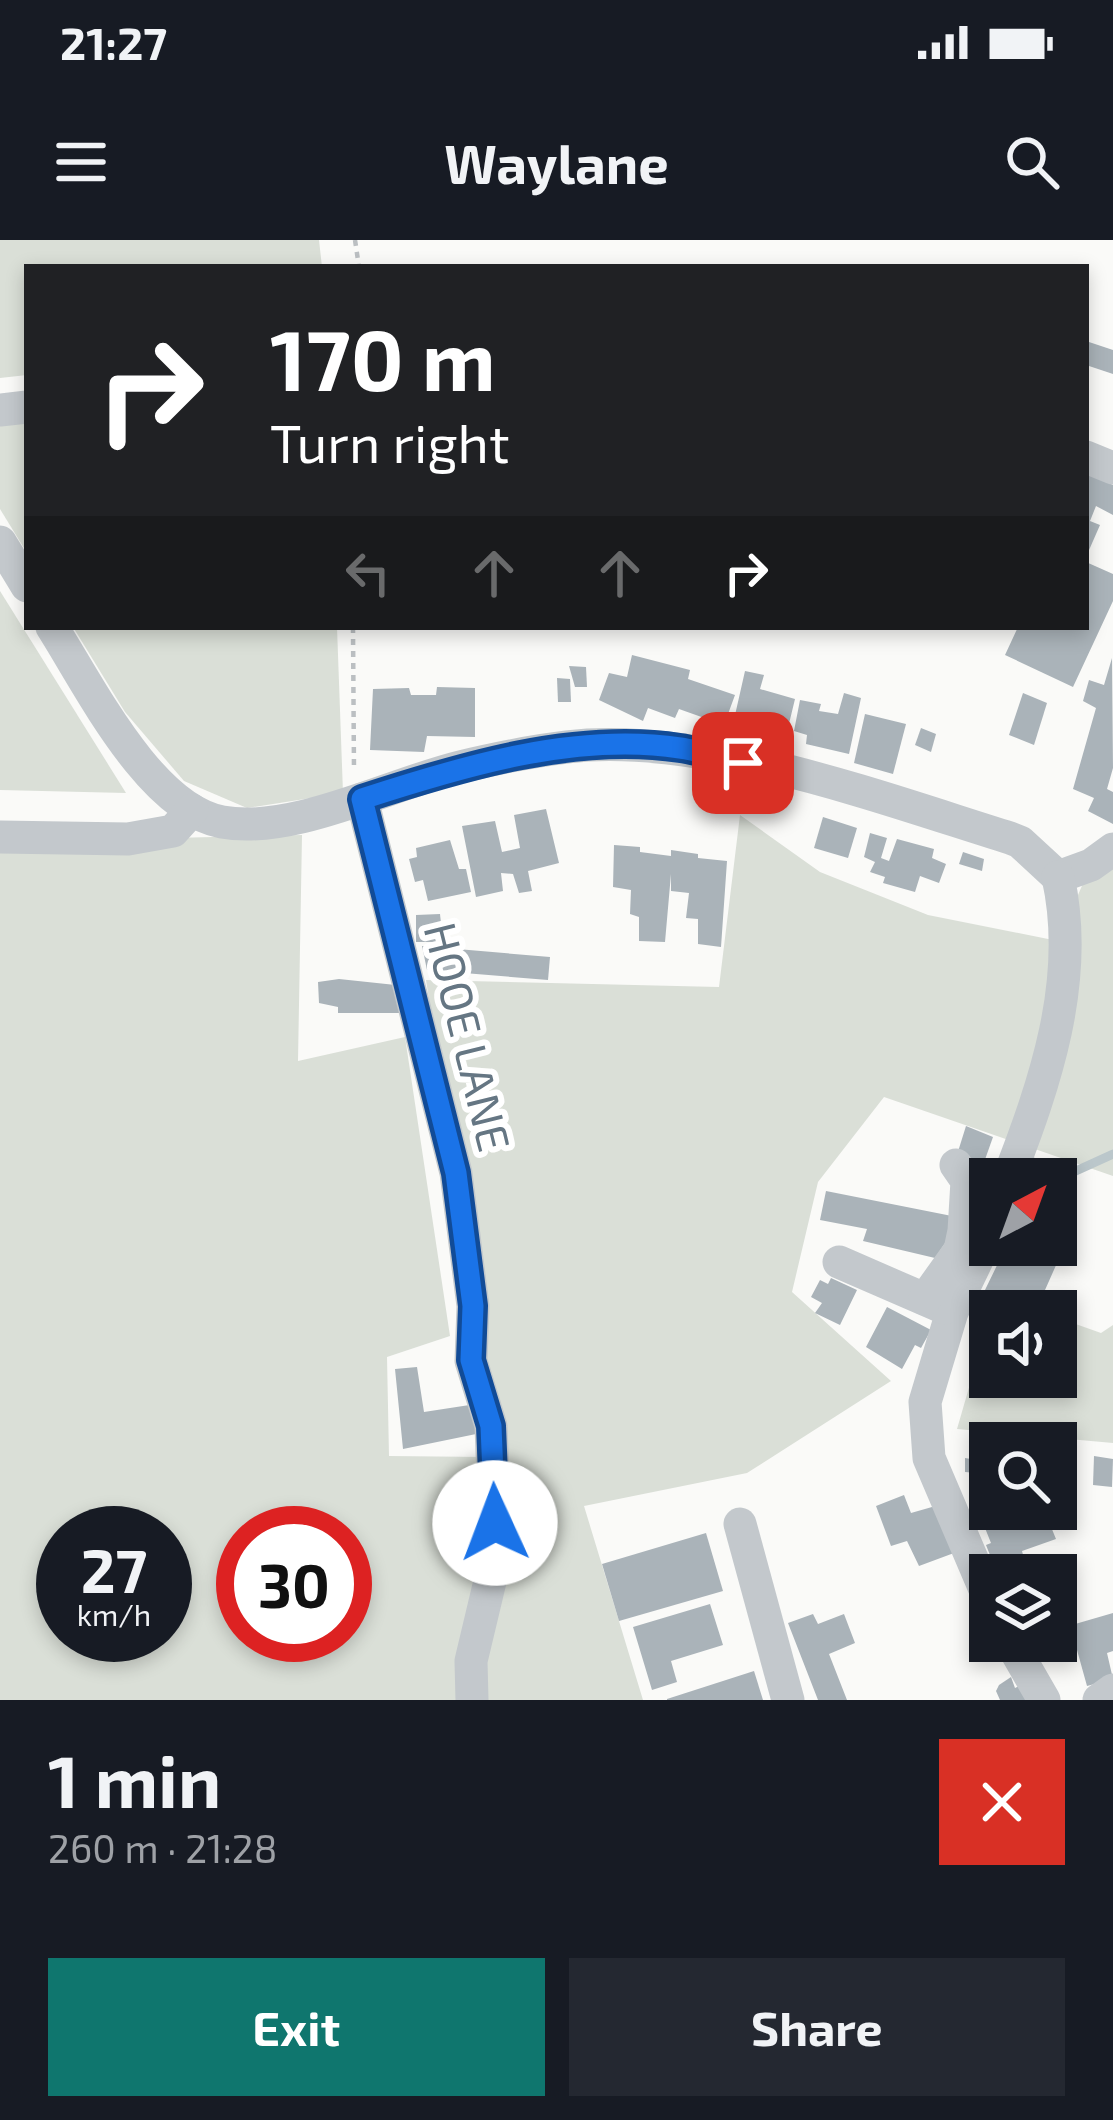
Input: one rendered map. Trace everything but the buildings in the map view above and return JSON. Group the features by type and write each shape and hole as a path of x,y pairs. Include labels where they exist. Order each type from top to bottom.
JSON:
{"street":[{"path":"0,542 24,581"},
{"path":"54,630 151,777 192,810 222,822 286,820 358,790 569,747 678,747 869,796 1020,842 1058,877 1066,915 1061,993 1042,1095 1016,1158"},
{"name":"HOOE LANE","path":"358,790 456,1173 473,1306 471,1360 491,1426 496,1556 471,1661 472,1700"},
{"path":"0,837 128,839 173,831 192,810"},
{"path":"1058,877 1091,866 1113,849"},
{"path":"956,1165 967,1181 964,1231 939,1305 926,1402 929,1458 970,1554"},
{"path":"839,1262 939,1305"},
{"path":"939,1305 969,1263"},
{"path":"740,1524 788,1700"},
{"path":"1022,1662 1044,1700"},
{"path":"1099,1700 1113,1690"}],"path":[{"path":"353,630 358,790"}],"shaded area":[{"path":"0,240 319,240 322,264 24,264 24,375 0,378"},
{"path":"24,415 24,548 0,509 0,417"},
{"path":"0,591 126,793 0,790"},
{"path":"75,630 337,630 343,793 247,808 184,781 125,712"},
{"path":"740,815 820,872 928,915 1058,941 1091,865 1113,841 1113,1176 1077,1164 1077,1158 1061,1158 884,1097 818,1182 792,1292 891,1381 747,1473 584,1506 643,1700 0,1700 0,823 128,839 302,835 298,1061 405,1037 450,1336 387,1357 389,1456 485,1457 456,1173 426,980 719,987"},
{"path":"1077,1324 1101,1333 1113,1325 1113,1443 1077,1440 1077,1422 969,1422 969,1430 957,1429 969,1388 969,1398 1077,1398"}],"waterway":[{"path":"1077,1170 1113,1154"}],"route":[{"path":"495,1523 491,1426 471,1360 473,1306 456,1173 362,799 458,767 569,747 678,747 743,763"}]}
